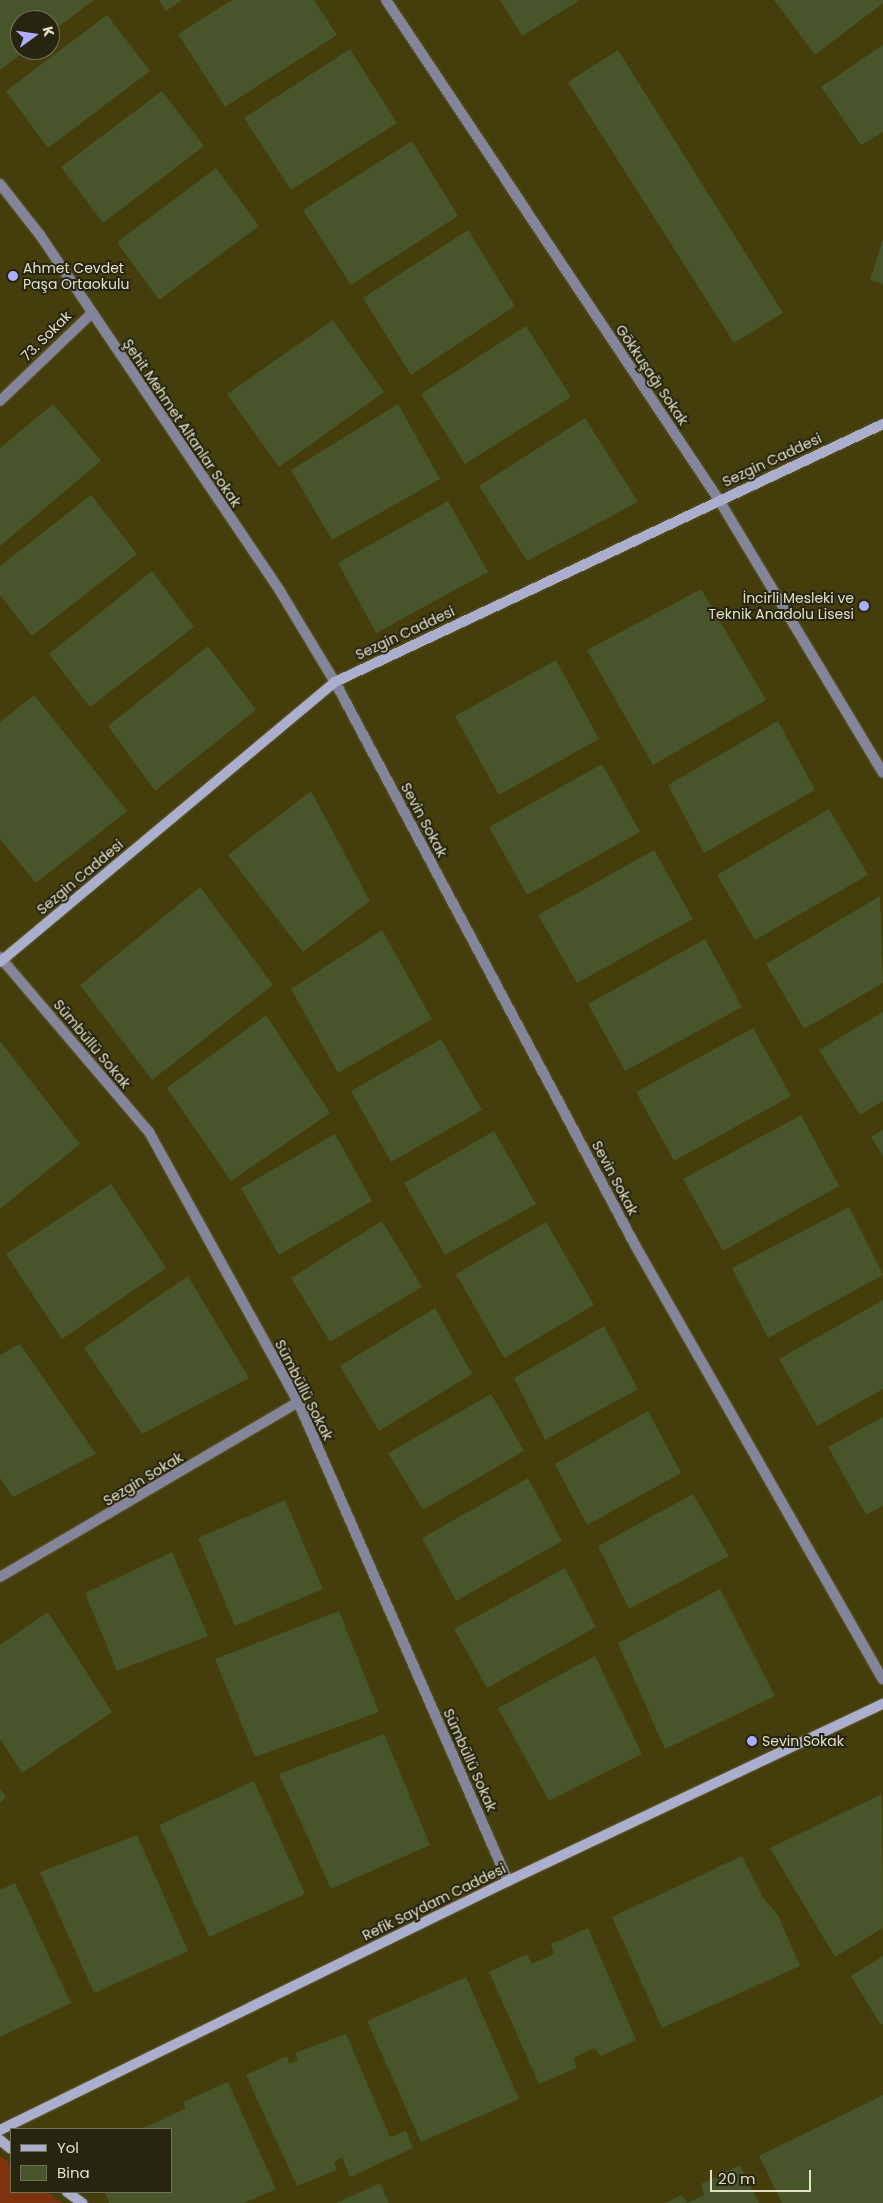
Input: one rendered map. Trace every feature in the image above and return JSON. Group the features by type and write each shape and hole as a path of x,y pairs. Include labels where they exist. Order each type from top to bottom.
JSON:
{"street":[{"name":"Gökkuşağı Sokak","path":"386,0 719,500 883,773"},
{"name":"Şehit Mehmet Altanlar Sokak","path":"0,184 40,235 91,314 280,592 335,682"},
{"name":"73. Sokak","path":"0,401 91,314"},
{"name":"Sezgin Caddesi","path":"1,960 335,682 883,424"},
{"name":"Sevin Sokak","path":"335,682 635,1245 883,1679"},
{"name":"Sümbüllü Sokak","path":"1,960 149,1132 298,1402 508,1881"},
{"name":"Sezgin Sokak","path":"0,1577 298,1402"},
{"name":"Refik Saydam Caddesi","path":"0,2130 508,1881 883,1704"},
{"path":"0,2140 10,2148"},
{"path":"68,2193 82,2203"}],"shaded area":[{"path":"0,2156 10,2163 10,2193 48,2193 62,2203 0,2203"}],"building":[{"path":"0,0 94,0 60,26 60,10 10,10 10,60 14,60 0,70"},
{"path":"159,0 182,0 166,11"},
{"path":"232,0 314,0 337,35 225,107 178,34"},
{"path":"500,0 580,0 522,36"},
{"path":"774,0 883,0 883,3 815,55"},
{"path":"107,15 150,71 48,148 6,91 47,60 60,60 60,50"},
{"path":"883,45 883,132 861,145 821,87"},
{"path":"350,49 397,123 291,190 244,118"},
{"path":"618,50 783,313 734,343 568,82"},
{"path":"162,91 204,146 103,223 61,167"},
{"path":"412,141 458,216 351,285 303,210"},
{"path":"216,168 259,226 159,300 117,242"},
{"path":"468,230 515,306 411,375 363,298"},
{"path":"883,240 883,284 870,280"},
{"path":"333,320 384,392 279,467 227,394"},
{"path":"526,326 571,397 465,464 421,394"},
{"path":"53,404 101,461 0,546 0,448"},
{"path":"398,404 440,479 332,540 291,470"},
{"path":"585,418 638,502 527,561 479,486"},
{"path":"91,495 137,554 32,636 0,595 0,566"},
{"path":"448,501 488,572 376,633 338,563"},
{"path":"152,571 194,627 90,707 49,654"},
{"path":"701,589 766,700 653,765 587,650"},
{"path":"208,646 256,710 155,791 108,726"},
{"path":"556,660 599,739 499,795 455,716"},
{"path":"34,695 127,811 36,883 0,839 0,722"},
{"path":"778,721 815,790 704,853 668,785"},
{"path":"602,764 640,832 527,895 489,827"},
{"path":"311,791 370,901 303,952 228,855"},
{"path":"829,809 868,875 755,940 717,875"},
{"path":"654,850 693,919 577,983 538,915"},
{"path":"200,887 273,985 152,1080 80,985"},
{"path":"880,896 883,983 804,1029 766,964"},
{"path":"382,930 432,1019 338,1073 291,989"},
{"path":"705,939 742,1007 625,1071 588,1004"},
{"path":"883,1012 883,1101 860,1115 819,1050"},
{"path":"266,1015 330,1113 231,1181 167,1088"},
{"path":"753,1028 791,1096 674,1161 636,1092"},
{"path":"441,1039 482,1110 391,1162 351,1091"},
{"path":"0,1041 80,1144 0,1209"},
{"path":"801,1115 839,1186 723,1251 683,1179"},
{"path":"883,1130 883,1156 871,1137"},
{"path":"494,1131 536,1204 445,1255 404,1183"},
{"path":"335,1134 372,1201 279,1255 241,1188"},
{"path":"111,1184 166,1268 62,1339 6,1254"},
{"path":"849,1207 883,1275 768,1338 732,1268"},
{"path":"382,1221 422,1287 330,1342 291,1278"},
{"path":"546,1222 594,1305 504,1358 456,1274"},
{"path":"188,1276 249,1378 142,1434 84,1348"},
{"path":"883,1300 883,1389 817,1426 779,1359"},
{"path":"435,1308 472,1374 379,1431 340,1366"},
{"path":"604,1326 638,1389 545,1440 514,1378"},
{"path":"20,1344 96,1454 13,1497 0,1478 0,1355"},
{"path":"491,1394 524,1451 423,1510 388,1453"},
{"path":"648,1411 681,1473 587,1525 555,1464"},
{"path":"883,1417 883,1506 866,1515 828,1447"},
{"path":"528,1478 562,1541 456,1601 422,1538"},
{"path":"693,1494 729,1556 629,1609 598,1546"},
{"path":"285,1500 323,1589 235,1626 198,1538"},
{"path":"172,1552 208,1636 117,1671 85,1593"},
{"path":"565,1568 596,1627 487,1688 454,1629"},
{"path":"720,1589 775,1696 665,1749 618,1643"},
{"path":"339,1611 379,1712 255,1757 215,1659"},
{"path":"48,1612 112,1712 22,1773 0,1739 0,1645"},
{"path":"595,1656 642,1754 549,1801 498,1708"},
{"path":"384,1734 430,1845 331,1889 279,1774"},
{"path":"254,1781 305,1894 209,1937 159,1825"},
{"path":"0,1788 6,1797 0,1803"},
{"path":"882,1794 883,1928 835,1957 770,1848"},
{"path":"137,1835 188,1951 94,1993 40,1872"},
{"path":"742,1856 764,1899 778,1915 800,1966 662,2028 612,1917"},
{"path":"15,1883 71,2003 0,2037 0,1890"},
{"path":"588,1928 636,2040 601,2056 594,2048 573,2058 577,2068 539,2084 489,1972 527,1954 532,1964 554,1954 551,1944"},
{"path":"883,1956 883,2024 880,2024 851,1976"},
{"path":"466,1977 519,2099 421,2142 367,2021"},
{"path":"346,2034 390,2137 406,2131 413,2148 350,2177 342,2157 334,2162 337,2170 297,2186 246,2075 287,2056 289,2064 298,2060 295,2053"},
{"path":"228,2082 276,2189 244,2203 109,2203 105,2193 172,2193 172,2128 143,2128 186,2108 183,2102"},
{"path":"883,2095 883,2203 782,2203 759,2156"},
{"path":"740,2165 759,2203 687,2203 704,2195 701,2184"},
{"path":"380,2183 389,2203 336,2203"},
{"path":"682,2195 687,2203 665,2203"}],"place":[{"name":"Ahmet Cevdet Paşa Ortaokulu","path":"13,276"},
{"name":"İncirli Mesleki ve Teknik Anadolu Lisesi","path":"864,606"},
{"name":"Sevin Sokak","path":"752,1741"}]}
